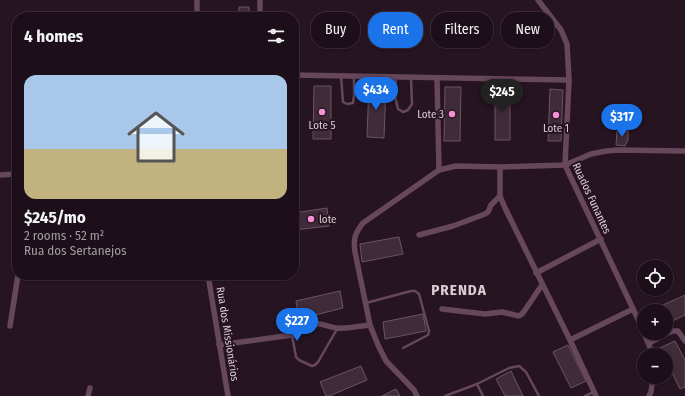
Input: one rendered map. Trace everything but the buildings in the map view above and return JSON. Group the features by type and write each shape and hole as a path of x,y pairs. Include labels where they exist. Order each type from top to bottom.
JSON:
{"street":[{"path":"197,0 197,12"},
{"path":"260,0 260,12"},
{"name":"Ruados Funantes","path":"538,0 561,30 567,44 569,80 565,165 637,317"},
{"path":"299,76 569,80"},
{"path":"437,78 439,170"},
{"path":"417,396 414,390 382,356 370,325 354,243 355,235 363,223 439,170 456,166 500,167 565,165 591,154 606,151 685,151"},
{"path":"500,167 500,196 508,216 570,340 595,394"},
{"path":"0,175 12,174"},
{"path":"419,235 453,226 485,214 500,196"},
{"path":"536,273 601,239"},
{"path":"10,326 17,280"},
{"name":"Rua dos Missionários","path":"209,280 228,396"},
{"path":"442,309 486,314 502,312 519,316 526,310 542,285"},
{"path":"570,340 633,309"},
{"path":"219,345 292,335 306,324 318,323 337,328 370,325"},
{"path":"649,343 675,330 678,331 685,341"},
{"name":"Ruados Funantes","path":"648,340 651,348"},
{"path":"651,394 652,384"},
{"path":"88,396 90,388"}],"lane":[{"path":"341,76 343,102 347,104 353,103 354,77"},
{"path":"396,77 395,96 398,109 402,112 408,110 412,104 412,78"},
{"path":"366,303 411,291 415,291 419,294 429,330 428,336 403,348"},
{"path":"292,335 296,357 312,366 318,362 337,328"},
{"path":"445,396 477,384 509,368 519,366 526,372 539,396"},
{"path":"477,384 484,396"},
{"path":"585,396 595,394"}],"place":[{"name":"Lote 5","path":"322,112"},
{"name":"Lote 3","path":"452,114"},
{"name":"Lote 1","path":"556,115"},
{"name":"lote","path":"311,219"}],"district":[{"name":"PRENDA","path":"459,290"}]}
